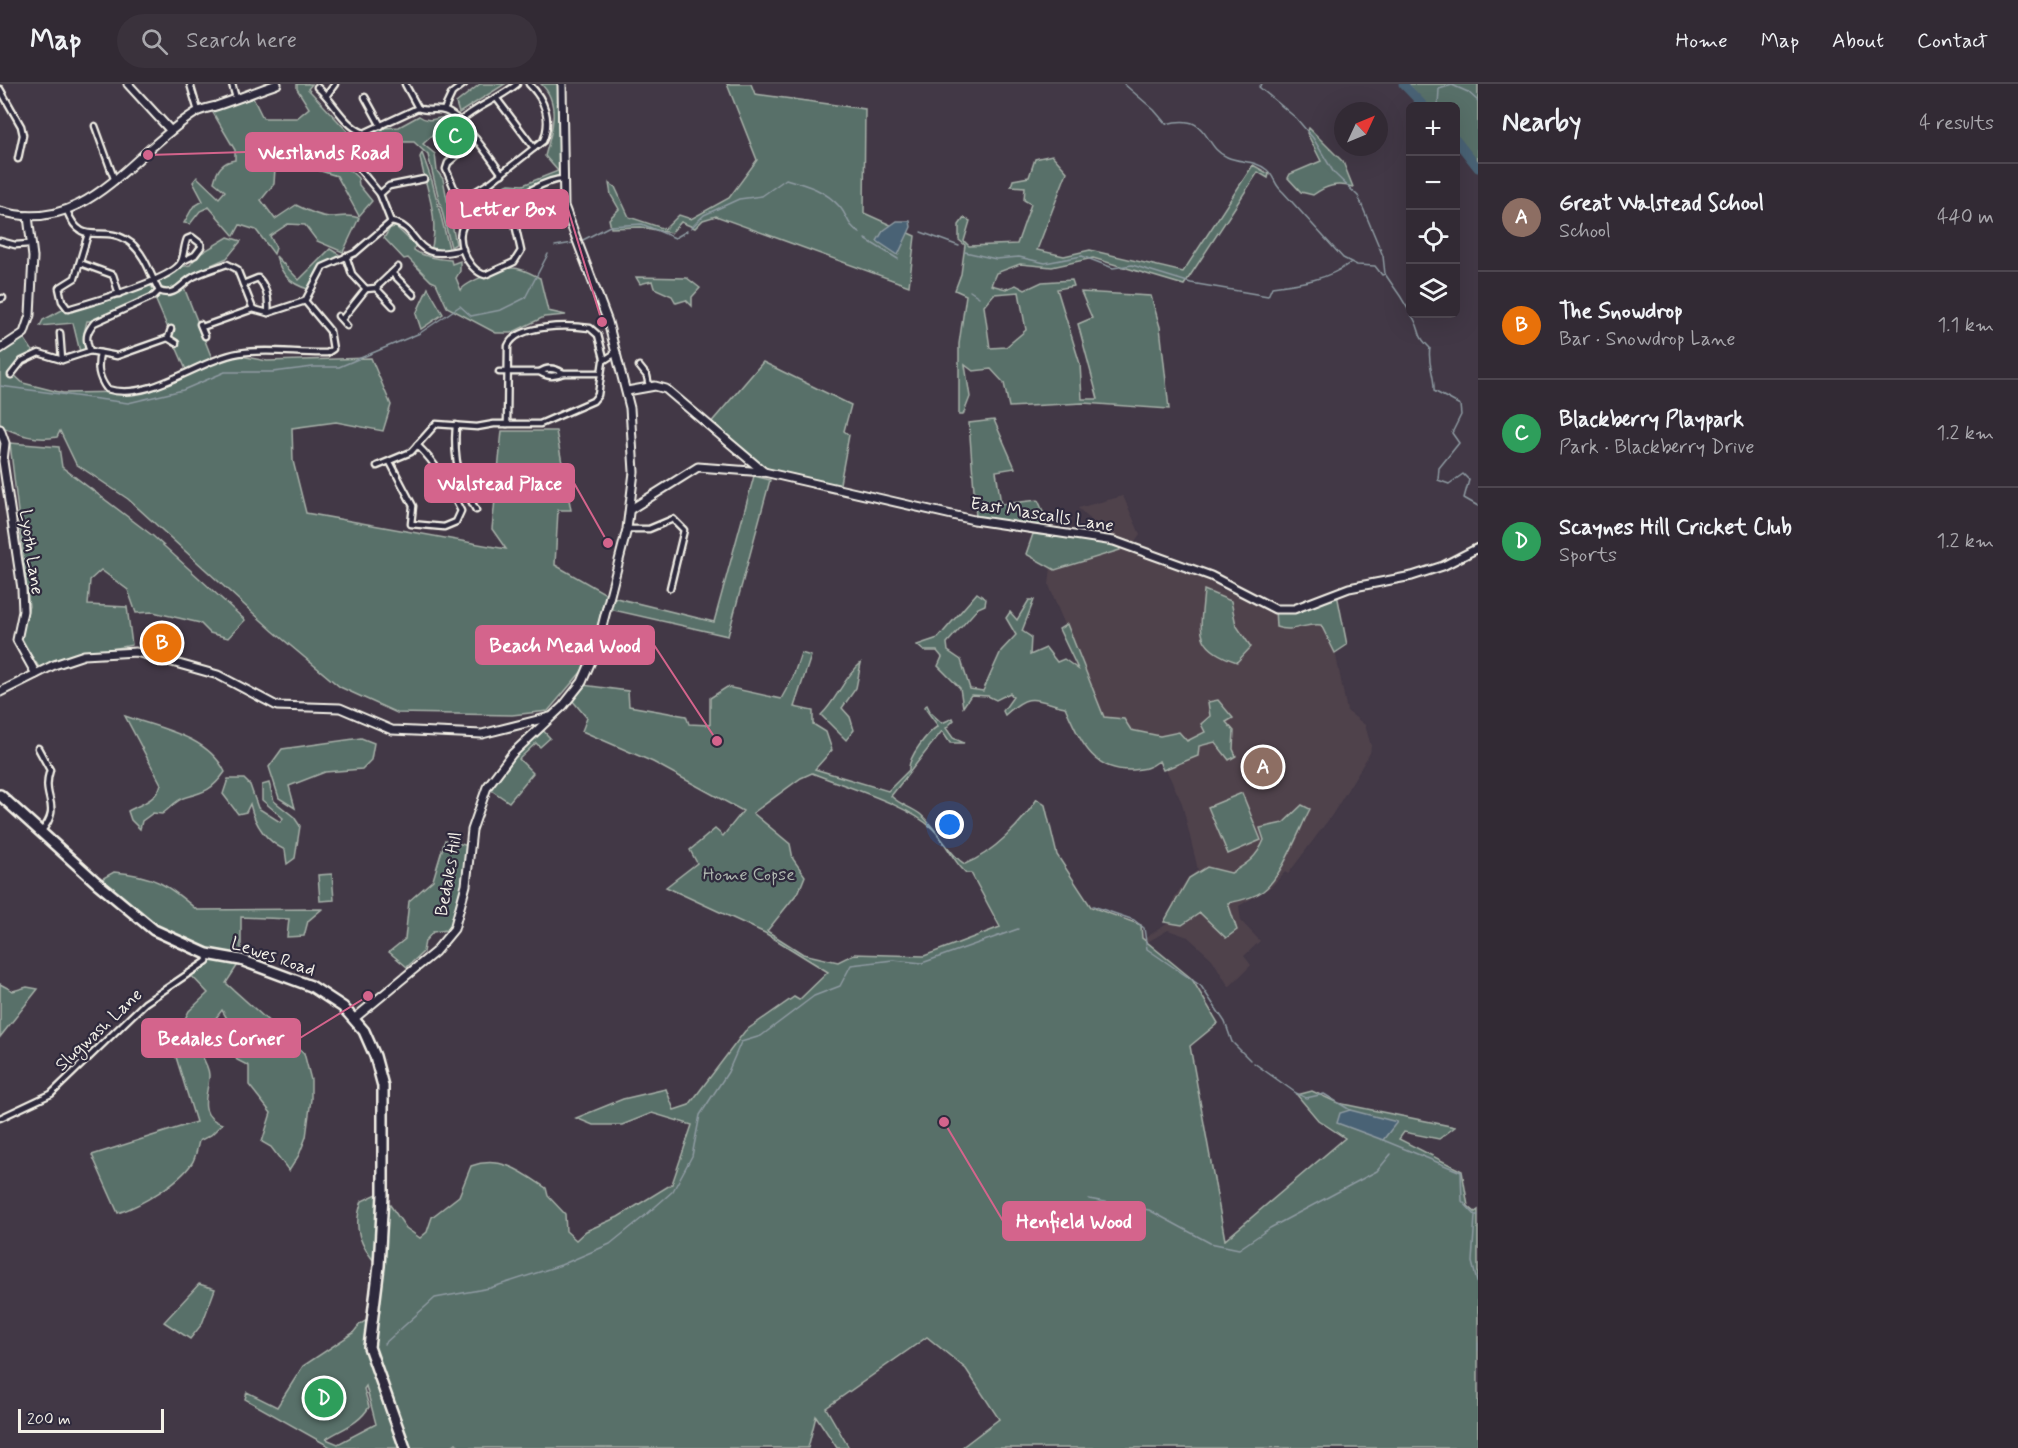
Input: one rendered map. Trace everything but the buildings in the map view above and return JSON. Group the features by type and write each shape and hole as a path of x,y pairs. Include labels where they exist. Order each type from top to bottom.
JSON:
{"highway":[{"name":"Lewes Road","path":"0,795 154,930 207,954 253,964 311,986 330,997 355,1018 369,1039 383,1086 379,1266 369,1347 405,1448"}],"street":[{"path":"128,84 170,130"},
{"path":"190,84 198,111"},
{"path":"232,84 236,98"},
{"path":"0,211 28,216 50,216 67,211 115,181 170,130 198,111 277,84"},
{"path":"327,95 335,84"},
{"path":"405,84 418,108 427,111 444,110 459,122 476,139 502,174"},
{"path":"444,110 452,93 464,84"},
{"path":"459,122 472,111 497,99 517,84"},
{"path":"476,139 448,164 446,169 459,198 466,199 543,141 547,131 547,117 543,103 529,84"},
{"name":"Bedales Hill","path":"355,1018 446,942 454,929 466,885 472,830 487,787 512,754 563,706 582,682 596,650 632,509 634,436 627,391 617,352 567,216 562,84"},
{"path":"317,87 327,95 354,129 364,132 418,108"},
{"path":"0,89 21,126 23,135 18,159"},
{"path":"365,97 381,126"},
{"path":"497,99 534,148"},
{"path":"95,126 115,181"},
{"path":"362,163 363,175 381,194 391,222 401,226 426,250 435,254 445,255 463,249"},
{"path":"381,194 389,186 424,179"},
{"path":"508,210 513,215 521,245 514,262 485,275 470,266 463,249 460,235 465,222 470,218 508,210 515,200 554,180 564,179"},
{"path":"67,211 75,228 88,234 106,233 129,242 147,263 159,291 166,294 174,292 190,278 227,264 237,269 254,309"},
{"path":"0,349 24,333 30,315 33,257 28,216"},
{"path":"205,336 201,325 254,309 268,313 305,301 323,267 356,253 391,222"},
{"path":"88,234 75,278 59,288 62,301 68,309 119,294 169,273 181,262 195,255 201,247 201,244 192,237 187,239 181,262"},
{"path":"0,241 15,245 30,244"},
{"path":"346,256 352,274 366,289"},
{"path":"80,263 113,275 119,294"},
{"path":"347,326 340,317 366,289 375,288 398,267"},
{"path":"392,273 414,295"},
{"path":"243,284 258,278 262,281 269,301 268,313"},
{"path":"375,288 393,306"},
{"path":"90,351 87,332 94,323 154,296 159,291"},
{"path":"100,353 97,367 107,389 126,392 142,389 242,352 273,350 327,353 333,349 330,331 305,301"},
{"path":"377,466 403,457 436,424 477,428 507,424 540,424 593,401 598,395 604,358 598,335 590,328 528,330 511,338 508,346 507,424"},
{"path":"168,338 171,329"},
{"path":"60,333 62,360"},
{"path":"168,338 176,343"},
{"path":"11,375 22,361 39,353 62,360 90,351 117,356 168,338"},
{"path":"604,358 617,352"},
{"path":"627,391 649,386 647,376 639,366"},
{"path":"499,372 540,372 545,376 558,376 563,373 601,373"},
{"name":"East Mascalls Lane","path":"649,386 666,389 764,472 974,520 1114,541 1211,576 1275,609 1294,609 1349,588 1422,573 1443,566 1478,548"},
{"path":"456,425 455,453 459,476 476,510"},
{"name":"Lyoth Lane","path":"0,429 5,443 3,461 22,589 23,611 17,640 36,674"},
{"path":"390,462 414,510 411,524 444,527 456,522 460,511 436,466 417,445"},
{"path":"632,509 698,467 764,472"},
{"path":"459,476 480,470"},
{"path":"627,529 649,529 673,519 684,530 670,588"},
{"path":"0,692 36,674 84,655 136,652 218,675 277,706 340,708 359,714 392,730 482,734 550,717"},
{"path":"38,748 50,770 45,786 52,807 50,818 41,833"},
{"name":"Slugwash Lane","path":"0,1118 51,1094 146,1003 207,961 207,954"}],"shaded area":[{"path":"1123,496 1140,534 1131,547 1114,541 1078,508"},
{"path":"1120,547 1206,577 1214,581 1222,591 1230,590 1267,611 1280,613 1329,600 1335,651 1347,711 1365,725 1371,746 1370,753 1332,815 1288,874 1285,872 1272,886 1239,906 1241,921 1260,941 1244,956 1251,965 1229,987 1212,959 1188,937 1168,930 1144,944 1142,940 1167,924 1174,898 1187,879 1198,870 1182,803 1161,759 1070,713 1061,705 1094,701 1049,585 1051,567"}],"green space":[{"path":"297,84 312,84 308,89 351,135 361,141 335,146 333,154 358,178 359,185 372,201 359,216 337,176 308,167 276,152 274,184 261,200 275,219 296,205 329,217 359,218 343,252 317,241 305,225 288,224 270,236 276,248 274,254 256,230 240,225 234,236 209,207 200,211 190,224 184,223 193,207 203,201 193,182 197,177 219,198 225,191 214,182 217,174 223,165 235,160 235,150 212,111 253,98 263,118 297,118 309,108 297,89"},
{"path":"480,84 505,84 459,113 456,103"},
{"path":"541,84 558,84 560,175 501,199 468,209 465,203 509,184 523,185 558,171 545,156 552,128 553,109 547,91"},
{"path":"727,84 751,84 755,94 865,109 864,213 915,236 909,286 716,216 703,220 695,228 681,222 671,233 641,227 611,228 609,219 619,209 611,195 609,183 615,187 629,217 665,229 679,215 691,219 729,198 757,160"},
{"path":"1408,84 1478,84 1478,163 1460,142 1460,102 1424,102"},
{"path":"419,116 426,120 447,117 450,119 423,144 435,154 437,171 443,179 456,244 451,247 428,155 414,142 363,141 382,128 399,127"},
{"path":"453,121 470,138 453,153 441,134"},
{"path":"1309,128 1334,153 1334,156 1343,162 1353,187 1332,186 1313,195 1301,192 1288,178 1290,174 1321,161 1307,133"},
{"path":"422,153 432,181 450,252 431,251 433,215 420,157"},
{"path":"1052,155 1067,172 1037,250 1064,256 1090,250 1183,272 1253,165 1269,174 1268,178 1258,172 1184,285 1093,258 1052,267 1020,264 996,273 991,285 1006,289 1016,285 1025,290 1042,282 1072,280 1074,286 1057,289 1080,364 1082,399 1098,399 1078,324 1092,318 1081,292 1151,296 1160,327 1169,409 1083,403 1009,407 1004,383 991,369 973,371 965,365 970,397 963,415 959,415 959,344 966,295 955,290 961,274 965,245 959,240 959,225 964,218 970,221 964,241 969,246 1017,244 1031,204 1024,200 1025,187 1011,186 1013,180 1029,177 1035,159","holes":["1019,292 1026,330 1006,347 990,348 984,306 994,294"]},
{"path":"396,227 415,245 414,250 431,257 451,260 452,264 460,261 460,271 456,278 461,290 493,272 508,268 520,269 540,278 548,311 566,315 544,317 511,333 496,333 447,307 436,283 431,281 408,258 404,259 384,238 390,228"},
{"path":"228,237 241,241 227,258 189,275 172,289 183,285 213,361 230,354 267,361 371,358 391,405 383,431 336,422 292,428 293,461 306,513 506,549 492,529 502,431 556,431 571,510 558,510 555,565 608,595 582,671 548,711 512,715 397,713 340,687 273,631 128,499 76,464 60,431 57,437 35,438 0,426 0,342 24,338 34,353 19,360 12,373 23,383 63,393 126,392 142,389 187,372 154,296 165,293 160,290 157,282 180,267 190,265 198,255"},
{"path":"330,249 340,255 318,270 308,289 287,277 276,256 299,280"},
{"path":"636,277 687,278 700,288 692,297 692,306 686,300 676,303 672,296 654,288 652,281 640,284"},
{"path":"148,283 155,291 153,296 95,321 87,321 84,333 86,350 80,352 73,323 40,326 43,320 64,309 84,307"},
{"path":"428,288 443,314 421,329 416,314"},
{"path":"763,362 851,405 844,431 849,435 839,489 764,472 709,425"},
{"path":"994,420 1015,468 996,471 1001,504 1038,500 1046,518 1041,529 976,517 969,423"},
{"path":"10,443 59,447 62,467 153,536 245,620 228,638 210,633 200,623 153,612 136,613 128,590 101,570 90,580 88,605 127,607 132,645 73,657 39,667 20,639 29,606"},
{"path":"754,476 770,480 728,636 609,609 612,597 714,622"},
{"path":"1033,534 1113,543 1119,546 1120,550 1055,570 1026,554"},
{"path":"1204,590 1231,601 1236,625 1251,647 1237,662 1212,650 1202,635"},
{"path":"977,593 986,599 985,605 978,608 947,643 948,651 961,660 970,689 983,691 1001,651 1016,635 1006,618 1010,612 1017,620 1029,600 1034,600 1022,631 1031,637 1030,655 1046,648 1057,662 1064,659 1078,669 1059,629 1067,624 1104,717 1124,719 1131,730 1160,736 1179,732 1187,741 1205,732 1201,724 1210,716 1208,702 1218,700 1233,718 1226,722 1234,731 1233,749 1236,756 1229,760 1215,742 1199,746 1198,756 1163,770 1159,761 1144,769 1119,769 1107,766 1089,751 1076,731 1065,707 1034,699 1022,702 1005,715 1003,711 1013,697 1010,693 996,700 988,696 971,695 963,707 960,688 938,666 942,657 937,651 924,651 917,645 938,638"},
{"path":"1337,594 1347,645 1335,653 1321,625 1288,629 1276,627 1275,609 1310,605"},
{"name":"Home Copse","path":"801,653 811,656 794,707 813,711 813,724 826,732 832,750 815,769 888,791 909,770 919,746 938,726 924,707 927,705 931,713 942,723 953,718 954,720 946,728 953,738 964,743 950,743 942,731 891,796 920,814 932,826 954,855 965,864 986,853 1006,837 1037,799 1045,805 1057,855 1091,907 1141,925 1142,938 1192,979 1218,1023 1190,1046 1225,1240 1345,1138 1318,1120 1297,1095 1312,1091 1338,1103 1455,1127 1439,1139 1404,1132 1399,1139 1462,1171 1468,1206 1475,1212 1478,1210 1478,1448 961,1448 999,1419 966,1369 927,1337 826,1408 849,1448 837,1448 816,1416 808,1448 460,1448 456,1443 449,1448 332,1448 245,1399 247,1392 277,1407 303,1366 353,1333 360,1324 371,1318 379,1267 367,1252 360,1236 358,1220 362,1201 377,1194 383,1195 406,1228 420,1238 427,1232 432,1217 459,1196 471,1166 482,1163 502,1164 520,1171 546,1188 548,1196 565,1214 566,1231 576,1240 586,1231 618,1217 672,1184 692,1125 652,1113 622,1125 593,1125 576,1118 623,1099 666,1089 674,1110 689,1105 745,1031 794,997 799,1000 828,972 765,933 666,887 697,863 690,850 715,829 723,836 743,811 653,762 582,731 587,718 572,700 583,685 628,691 629,706 686,716 689,724 710,725 710,698 727,687 781,699 793,677","holes":["812,773 892,804 922,820 933,829 961,868 966,873 971,873 1000,927 924,956 854,954 838,962 803,954 767,931 799,891 805,876 793,859 790,844 753,813 801,778","366,1386 376,1424 338,1444 326,1439 355,1422 365,1413 369,1407 364,1389"]},
{"path":"861,663 856,688 842,708 850,717 854,730 846,740 821,715 849,675"},
{"path":"125,716 195,742 217,760 225,772 208,789 179,800 162,814 153,813 142,821 140,829 131,820 128,811 152,798 161,784"},
{"path":"540,727 550,738 540,747 536,743 519,759 533,773 509,802 487,787"},
{"path":"361,738 374,743 371,760 362,769 325,772 289,786 295,808 279,798 269,767 282,749"},
{"path":"228,779 244,779 250,785 258,808 280,822 283,818 262,800 262,785 269,783 274,801 294,817 300,826 295,858 287,864 285,850 262,832 250,804 246,812 238,814 223,794"},
{"path":"1242,793 1261,840 1228,854 1208,807"},
{"path":"1302,805 1310,809 1277,875 1263,891 1255,896 1228,903 1237,930 1226,938 1200,913 1182,925 1164,922 1189,878 1207,867 1231,873 1242,866 1255,856 1264,840 1260,828 1283,823"},
{"path":"445,840 469,846 466,885 454,929 433,932 425,941 423,952 407,967 389,952 405,939 409,901 433,880"},
{"path":"114,872 128,873 160,883 197,910 322,909 308,921 304,936 287,937 289,919 241,917 241,960 226,983 304,1053 311,1080 311,1099 306,1137 289,1171 271,1147 262,1142 271,1113 249,1085 249,1066 237,1060 233,1054 242,1044 222,1010 212,1023 220,1033 220,1041 196,1045 209,1071 206,1109 214,1120 222,1124 211,1135 199,1141 193,1161 186,1171 169,1186 137,1205 118,1213 92,1155 196,1122 172,1044 189,1011 208,993 189,973 206,961 207,954 154,930 96,882"},
{"path":"332,874 334,900 320,901 318,875"},
{"path":"0,984 13,991 27,987 38,989 0,1037"},
{"path":"199,1284 215,1289 202,1324 190,1339 164,1322"}],"water":[{"path":"897,221 910,221 911,227 898,255 877,241 883,231"},
{"path":"1350,1110 1397,1122 1383,1140 1337,1123 1340,1113"}],"waterway":[{"path":"1124,84 1154,110 1166,124 1191,123 1204,132 1213,146 1227,157 1263,167 1343,258 1357,265 1375,266 1382,275 1385,274 1411,313 1423,340 1430,348 1434,391 1460,405 1461,415 1452,433 1459,443 1439,468 1438,480 1449,484 1463,474 1469,480 1464,498 1478,506"},
{"path":"1262,84 1259,87 1296,118 1313,138 1334,173 1358,196 1383,256 1385,274"},
{"path":"1403,84 1420,102"},
{"path":"1438,102 1439,89 1452,85 1468,92 1478,101"},
{"path":"1460,145 1478,168"},
{"path":"691,228 704,215 739,199 762,196 786,179 828,196 840,207 850,224 860,233"},
{"path":"581,241 610,226 642,224 675,238 687,231"},
{"path":"921,232 959,246"},
{"path":"865,239 898,259"},
{"path":"555,246 573,243"},
{"path":"965,252 996,259 1019,257 1045,263 1082,256 1113,268 1132,265 1191,283 1268,296 1272,287 1323,277 1350,263"},
{"path":"0,386 128,403 183,390 225,372 273,372 313,367 339,367 420,333 460,306 471,316 501,310 525,298 548,254"},
{"path":"970,291 979,297"},
{"path":"1093,906 1134,920 1144,928 1147,949 1201,986 1225,1022 1232,1042 1250,1060"},
{"path":"384,1344 435,1298 490,1288 561,1265 610,1244 647,1214 673,1191 692,1156 700,1115 728,1072 741,1042 761,1036 814,996 840,986 851,965 893,960 922,963 1018,929"},
{"path":"1254,1063 1306,1098 1324,1094 1350,1110"},
{"path":"1383,1140 1461,1172 1462,1201 1475,1215 1478,1215"},
{"path":"1089,1199 1149,1210 1210,1243 1239,1249 1270,1228 1377,1171 1391,1154"},
{"path":"1475,1216 1472,1262 1478,1286"},
{"path":"1478,1343 1478,1350"}],"place":[{"name":"Blackberry Playpark","path":"455,136"},
{"name":"Westlands Road","path":"148,155"},
{"name":"Letter Box","path":"602,322"},
{"name":"Walstead Place","path":"608,543"},
{"name":"The Snowdrop","path":"162,643"},
{"name":"Beach Mead Wood","path":"717,741"},
{"name":"Great Walstead School","path":"1263,767"},
{"name":"Bedales Corner","path":"368,996"},
{"name":"Henfield Wood","path":"944,1122"},
{"name":"Scaynes Hill Cricket Club","path":"324,1398"}]}
